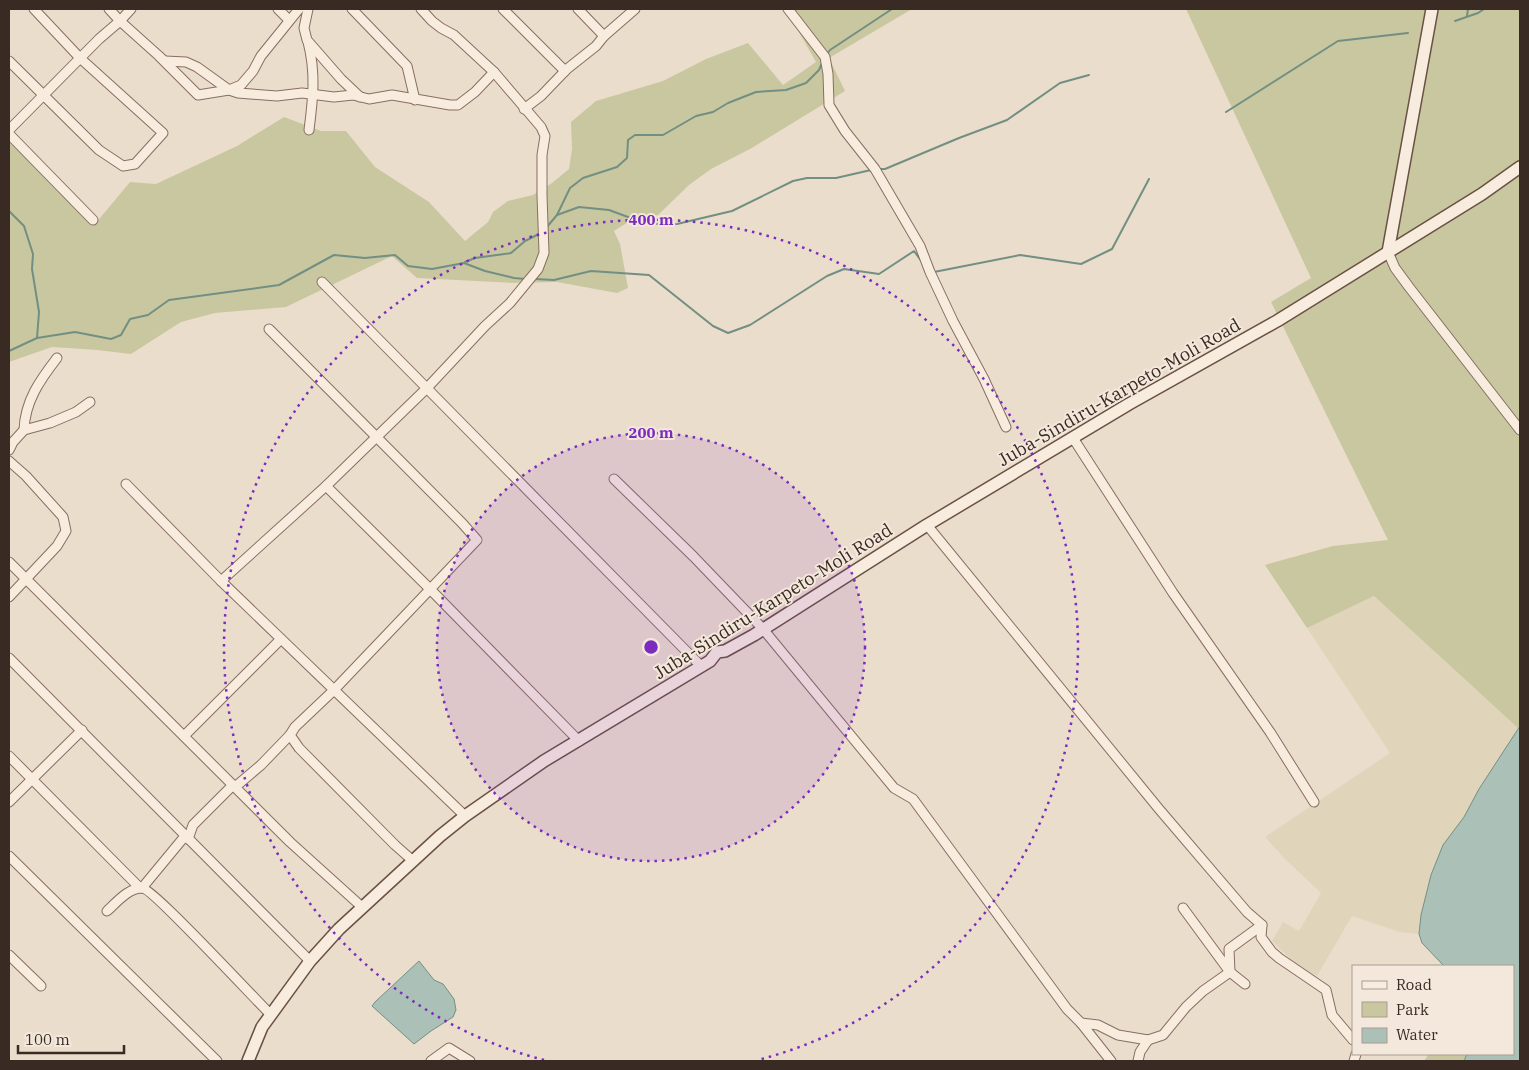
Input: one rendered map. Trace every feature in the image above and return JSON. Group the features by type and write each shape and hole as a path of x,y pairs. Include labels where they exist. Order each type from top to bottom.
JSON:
{"main road":[{"path":"1388,252 1432,9"},
{"name":"Juba-Sindiru-Karpeto-Moli Road","path":"248,1061 262,1027 270,1014 310,961 339,929 412,860 465,816 544,761 710,661 717,652 725,651 763,629 928,525 1129,404 1277,321 1482,194 1520,167"}],"street":[{"path":"9,61 99,150 123,166 135,164 163,133 80,58 34,9"},
{"path":"109,9 165,61 198,95 228,90 241,85 253,71 261,56 299,9"},
{"path":"93,220 9,132 80,58 131,9"},
{"path":"278,9 289,20"},
{"path":"308,9 304,28 313,61 314,94 309,130"},
{"path":"352,9 407,66 416,100"},
{"path":"221,581 326,486 427,388 510,303 538,269 544,253 542,155 546,136 540,126 494,72 454,35 432,21 421,9"},
{"path":"503,9 565,71"},
{"path":"578,9 604,36"},
{"path":"524,109 541,96 565,71 596,46 604,36 635,9"},
{"path":"788,9 825,57 828,74 829,105 845,131 875,169 920,246 953,321 984,378 1006,427"},
{"path":"307,40 341,80 360,98"},
{"path":"165,61 186,62 197,67 228,90 238,93 277,96 302,93 334,96 353,95 369,99 392,96 458,106 494,72"},
{"path":"1388,252 1395,268 1409,287 1520,430"},
{"path":"322,282 702,666"},
{"path":"107,911 120,898 141,888 187,838 196,821 234,786 261,765 290,735 294,727 334,690 429,588 477,540 269,329"},
{"path":"24,430 28,404 43,376 57,358"},
{"path":"9,450 13,442 24,430 50,423 76,412 90,402"},
{"path":"1073,438 1173,593 1264,724 1314,802"},
{"path":"9,461 26,476 63,517 66,531 57,546 9,596"},
{"path":"614,479 693,556 763,629 894,788 913,799 1067,1010 1081,1023 1111,1061"},
{"path":"126,484 221,581 465,816"},
{"path":"326,486 579,741"},
{"path":"928,525 1159,809 1247,912 1262,925"},
{"path":"9,562 290,842 362,907"},
{"path":"184,736 281,639"},
{"path":"9,658 310,961"},
{"path":"9,802 82,730"},
{"path":"290,735 299,748 412,860"},
{"path":"9,756 141,888 154,895 270,1014"},
{"path":"9,856 217,1061"},
{"path":"1183,908 1230,972 1245,984"},
{"path":"1230,972 1229,949 1262,925"},
{"path":"1262,925 1261,937 1272,952 1326,990 1332,1016 1352,1039"},
{"path":"9,954 41,986"},
{"path":"1081,1023 1098,1025 1118,1035 1148,1040 1163,1035 1186,1007 1203,991 1230,972"},
{"path":"1138,1061 1140,1052 1148,1040"},
{"path":"430,1061 449,1048 470,1061"}],"shaded area":[{"path":"1374,596 1519,729 1479,789 1464,817 1443,845 1431,875 1421,915 1419,934 1400,932 1352,916 1317,976 1297,965 1272,941 1283,922 1299,931 1321,893 1265,837 1390,753 1307,628"}],"green space":[{"path":"786,9 912,9 829,58 845,91 750,149 711,169 689,185 658,215 630,221 614,231 620,244 628,288 617,293 557,282 513,283 417,278 392,256 286,307 215,313 181,322 131,354 52,347 9,362 9,135 95,224 130,182 156,184 237,146 284,117 321,131 346,131 375,167 429,202 465,241 488,222 493,212 508,201 533,195 569,169 572,149 571,122 596,101 663,81 706,59 748,43 783,85 816,62"},
{"path":"1186,9 1520,9 1519,729 1374,596 1307,628 1265,565 1333,546 1388,540 1271,302 1311,278"},
{"path":"1428,1055 1467,1055 1464,1061 1424,1061"}],"water":[{"path":"1520,726 1520,1061 1464,1061 1467,1055 1514,1055 1514,965 1443,965 1422,943 1419,934 1421,915 1431,875 1443,845 1464,817 1479,789"},
{"path":"419,961 434,980 443,984 454,999 456,1010 453,1017 414,1044 372,1006"}],"waterway":[{"path":"827,54 830,50 892,9"},
{"path":"1467,16 1468,9"},
{"path":"1455,21 1484,9"},
{"path":"1226,112 1338,41 1408,33"},
{"path":"546,228 557,215 570,188 583,178 617,167 627,158 628,140 635,135 663,135 696,116 713,112 728,103 756,92 786,90 806,83 819,70 822,63"},
{"path":"879,169 885,169 1007,120 1060,83 1089,75"},
{"path":"557,215 579,207 609,210 628,217 662,225 677,224 732,211 793,181 807,178 836,178 871,170"},
{"path":"934,272 1020,255 1081,264 1112,249 1149,179"},
{"path":"9,211 24,226 33,254 32,269 39,312 37,338"},
{"path":"465,262 475,258 511,253 525,241 541,233"},
{"path":"535,279 554,280 591,271 649,275 713,326 728,333 750,325 827,276 844,269 879,274 914,251 922,262"},
{"path":"9,351 37,338 75,332 111,339 121,335 130,319 148,315 169,300 279,285 334,255 365,258 395,255 408,266 432,269 464,263 485,271 525,279"}]}
